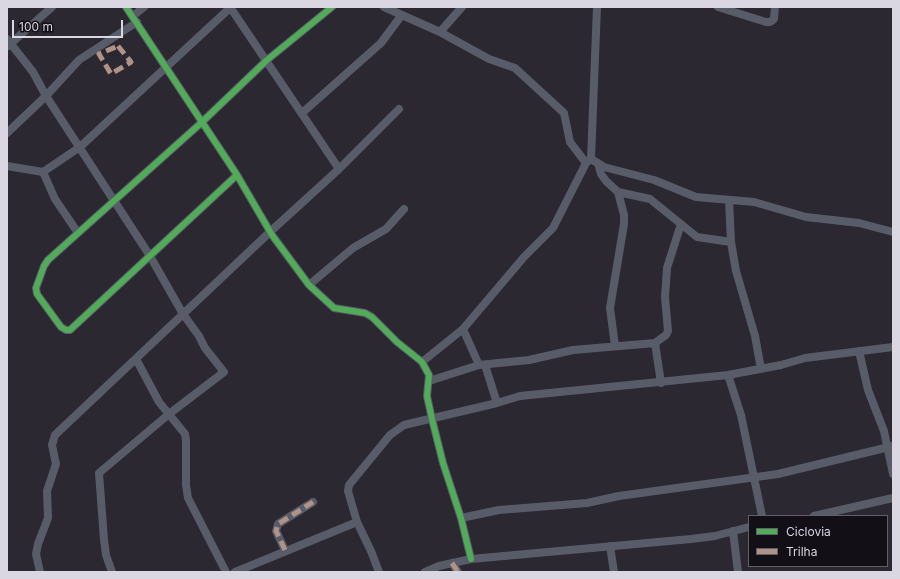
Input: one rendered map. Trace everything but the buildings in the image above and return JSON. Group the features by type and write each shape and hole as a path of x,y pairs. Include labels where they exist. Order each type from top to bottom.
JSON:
{"street":[{"path":"52,7 8,43 33,72 46,96 150,256 183,314 195,328 210,356 224,372 169,414 99,473 104,540 112,572"},
{"path":"126,7 236,175 275,239 310,285 334,308 366,313 372,317 422,362 429,375 427,396 432,419 461,518 471,559"},
{"path":"7,132 46,96 79,60 135,19 144,7"},
{"path":"7,166 43,172 80,147 231,7 339,170"},
{"path":"236,175 70,330 66,330 61,327 37,294 36,288 44,266 114,200 201,123 267,60 332,7"},
{"path":"384,7 440,32 489,59 516,68 564,113 570,142 592,162 606,181 618,192 650,199 697,237 731,242"},
{"path":"440,32 462,7"},
{"path":"422,362 463,329 524,257 553,228 592,162 597,7"},
{"path":"718,7 766,22 770,22 774,18 775,7"},
{"path":"302,114 381,43 402,16"},
{"path":"40,572 36,554 38,544 48,518 47,491 56,464 52,445 55,435 271,231 339,170 399,109"},
{"path":"592,162 604,167 654,180 696,197 754,202 806,217 859,223 893,232"},
{"path":"43,172 55,199 78,233"},
{"path":"615,346 610,308 624,224 624,215 618,192"},
{"path":"729,200 731,242 737,279 755,336 761,369"},
{"path":"310,285 353,248 386,229 404,209"},
{"path":"429,381 482,365 529,360 573,350 655,343 666,335 668,331 665,297 667,268 680,224"},
{"path":"463,329 482,365 497,403"},
{"path":"655,343 661,383"},
{"path":"379,572 357,522 348,491 351,481 397,429 520,396 661,383 728,375 761,369 805,358 893,347"},
{"path":"859,351 868,390 890,447 893,474"},
{"path":"136,359 159,402 185,434 186,485 188,498 226,572"},
{"path":"728,375 741,415 755,476 762,515"},
{"path":"461,518 499,510 587,503 619,496 778,474 855,454 890,447"},
{"path":"818,515 893,498"},
{"path":"285,550 276,531 278,524 313,502"},
{"path":"234,572 357,522"},
{"path":"424,572 452,563 471,559 691,539 716,536 748,527"},
{"path":"733,531 738,572"},
{"path":"610,546 614,572"},
{"path":"452,563 458,572"}],"marked path":[{"path":"118,46 131,62 111,74 99,54 118,46"},
{"path":"285,550 276,531 278,524 313,502"},
{"path":"452,563 458,572"}],"cycle path":[{"path":"126,7 237,175 272,235 309,285 334,308 365,313 372,317 397,342 422,362 429,375 427,396 432,419 443,463 461,518 471,559"},
{"path":"237,175 70,330 66,330 61,327 37,294 36,288 44,266 48,260 201,123 267,60 332,7"}]}
